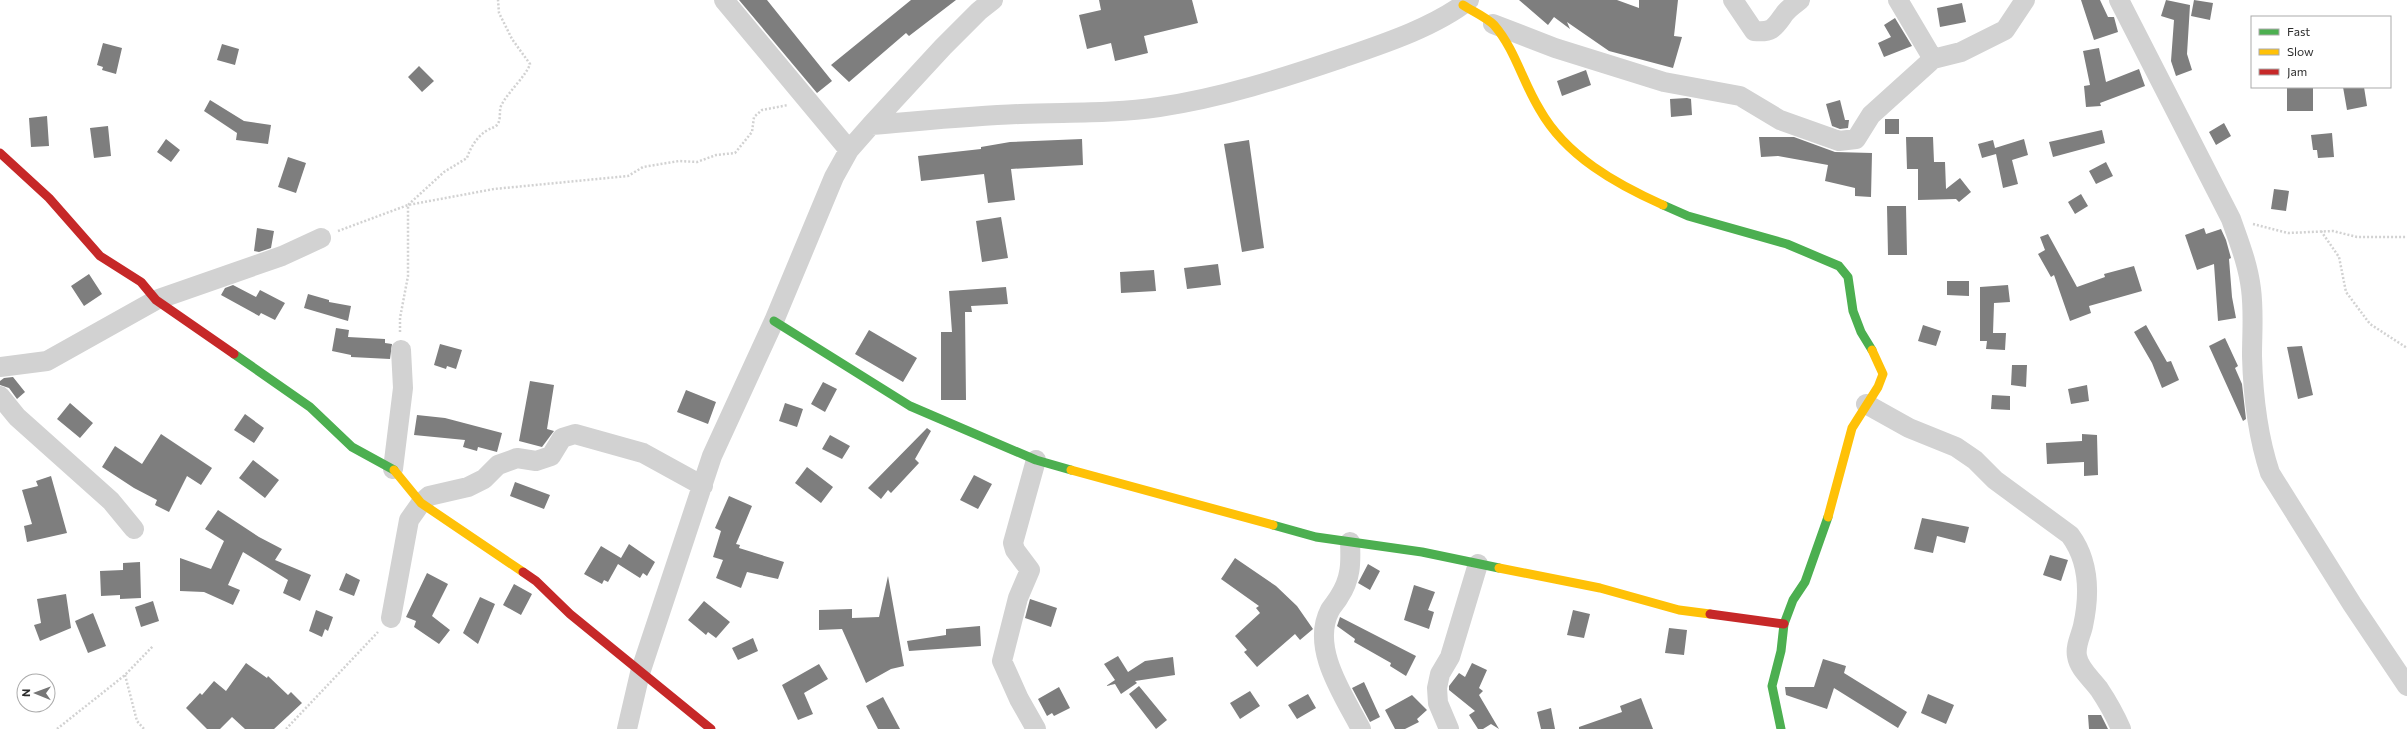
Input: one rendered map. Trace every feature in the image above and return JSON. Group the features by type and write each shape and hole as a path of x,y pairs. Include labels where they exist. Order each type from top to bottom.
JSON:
{"street":[{"path":"724,0 849,150"},
{"path":"627,729 640,673 712,456 774,322 834,177 849,150 871,125 943,47 979,11 993,0"},
{"path":"1733,0 1754,31 1765,32 1776,26 1786,11 1800,0"},
{"path":"1898,0 1933,59"},
{"path":"871,125 1019,114 1106,112 1159,107 1208,98 1305,71 1372,48 1405,35 1466,2 1493,24 1555,48 1664,82 1740,96 1780,120 1839,141 1856,139 1871,115 1933,59 1961,52 2005,30 2025,0"},
{"path":"2119,0 2231,218 2244,255 2251,288 2254,326 2252,355 2256,405 2264,456 2270,473 2390,663 2407,686"},
{"path":"1493,24 1512,54 1540,111 1566,144 1609,178 1631,191 1688,216 1787,244 1817,255 1839,266 1848,277 1853,311 1861,332 1877,358 1883,374 1878,387 1852,428 1822,538 1805,582 1793,600 1784,624 1781,651 1772,686 1774,703 1781,729"},
{"path":"0,153 50,198 100,256 141,282 156,300 310,407 352,447 393,469 421,503 536,581 570,614 640,673 711,729"},
{"path":"0,367 47,361 156,300 282,256 321,238"},
{"path":"774,322 910,406 1036,460 1284,529 1478,564 1600,588 1679,610 1784,624"},
{"path":"393,469 403,388 401,350"},
{"path":"0,396 17,417 111,501 134,529"},
{"path":"1866,404 1909,428 1956,447 1975,460 1995,480 2070,535 2079,546 2085,562 2088,584 2086,605 2076,654 2079,663 2098,688 2121,729"},
{"path":"391,618 409,520 428,496 468,487 484,479 498,465 517,458 536,461 551,456 562,438 575,434 643,453 703,486"},
{"path":"1036,460 1013,543 1015,550 1030,570 1012,618 1002,661 1019,699 1036,729"},
{"path":"1350,542 1351,565 1348,581 1330,610 1325,624 1325,646 1332,673 1362,729"},
{"path":"1449,729 1438,703 1437,688 1440,674 1450,657 1478,564"}],"path":[{"path":"401,350 400,318 408,276 408,205 444,172 467,158 469,149 485,131 496,126 499,121 501,105 520,77 528,70 530,64 512,40 499,13 498,0"},
{"path":"321,238 408,205 494,189 628,176 643,167 679,161 697,162 716,155 735,153 752,132 754,117 762,110 809,101"},
{"path":"2231,218 2288,233 2333,231 2357,238 2407,237"},
{"path":"2322,231 2339,257 2346,292 2370,324 2407,348"},
{"path":"286,729 391,618"},
{"path":"57,729 125,675 153,646"},
{"path":"125,675 137,721 144,729"}],"building":[{"path":"739,0 767,0 832,81 817,93"},
{"path":"911,0 956,0 909,36 906,33 849,82 831,65"},
{"path":"1099,0 1192,0 1198,23 1144,36 1148,53 1115,61 1111,43 1087,49 1079,15 1101,10"},
{"path":"1519,0 1617,0 1639,8 1639,0 1678,0 1674,36 1682,37 1673,68 1609,51 1567,22 1570,29 1554,17 1548,25"},
{"path":"2081,0 2100,0 2108,17 2114,17 2118,32 2094,40"},
{"path":"2166,0 2190,5 2187,54 2192,70 2176,76 2171,61 2174,20 2161,16"},
{"path":"2194,0 2213,3 2210,20 2191,16"},
{"path":"1962,3 1966,22 1940,27 1937,8"},
{"path":"1895,18 1912,46 1884,57 1878,43 1891,37 1884,25"},
{"path":"103,43 122,48 116,74 102,70 103,67 97,65"},
{"path":"222,44 239,49 235,65 217,60"},
{"path":"2099,48 2106,82 2139,69 2145,86 2100,103 2101,106 2086,107 2084,86 2090,85 2083,51"},
{"path":"419,66 434,81 422,92 408,77"},
{"path":"1586,70 1591,85 1562,96 1557,81"},
{"path":"2287,88 2313,88 2313,111 2287,111"},
{"path":"2343,88 2364,88 2367,106 2347,110"},
{"path":"1670,99 1691,99 1692,115 1671,117"},
{"path":"210,100 244,121 271,125 268,144 236,140 237,133 204,111"},
{"path":"1840,100 1845,120 1849,120 1848,128 1840,129 1832,126 1826,104"},
{"path":"47,116 49,146 31,147 29,118"},
{"path":"1885,119 1899,119 1899,134 1885,134"},
{"path":"2224,123 2231,136 2216,145 2209,132"},
{"path":"108,126 111,156 94,158 90,128"},
{"path":"2102,130 2105,143 2053,157 2049,142"},
{"path":"2332,133 2334,157 2318,158 2317,150 2313,150 2311,135"},
{"path":"1759,137 1794,137 1835,152 1872,153 1871,197 1855,196 1855,188 1825,181 1828,165 1778,156 1761,157"},
{"path":"1906,137 1933,137 1934,162 1945,162 1946,189 1960,178 1971,192 1959,202 1956,199 1918,200 1918,169 1907,169"},
{"path":"166,139 180,150 171,162 157,152"},
{"path":"1082,139 1083,165 1011,169 1015,200 988,203 984,174 921,181 918,156 981,149 981,147 1010,142"},
{"path":"2024,139 2028,155 2012,160 2018,184 2003,188 1996,154 1982,158 1978,144 1993,140 1995,148"},
{"path":"1249,140 1264,248 1242,252 1224,144"},
{"path":"288,157 306,163 296,193 278,187"},
{"path":"2106,162 2113,176 2096,184 2089,171"},
{"path":"2274,189 2289,191 2286,211 2271,209"},
{"path":"2081,194 2088,206 2075,214 2068,202"},
{"path":"1887,206 1906,206 1907,255 1888,255"},
{"path":"1001,217 1008,258 982,262 976,221"},
{"path":"257,228 274,231 271,248 259,252 254,251"},
{"path":"2204,228 2206,234 2221,229 2226,240 2231,258 2229,259 2232,297 2236,318 2218,321 2214,264 2197,270 2185,235"},
{"path":"2048,234 2077,287 2105,277 2104,274 2134,266 2142,291 2089,306 2091,313 2070,321 2054,275 2051,277 2038,254 2045,250 2040,237"},
{"path":"1218,264 1221,285 1187,289 1184,268"},
{"path":"1154,270 1156,291 1121,293 1120,272"},
{"path":"89,274 102,294 84,306 71,286"},
{"path":"1947,281 1969,281 1969,296 1947,295"},
{"path":"233,285 256,297 260,290 285,303 275,320 261,313 259,316 221,295 225,288"},
{"path":"2008,285 2010,302 1994,303 1993,333 2006,333 2005,350 1986,349 1987,341 1980,341 1980,287"},
{"path":"1006,287 1008,304 971,306 972,312 965,312 966,400 941,400 941,332 952,332 949,291"},
{"path":"308,294 329,300 329,302 351,306 348,321 304,308"},
{"path":"1923,325 1941,331 1936,346 1918,341"},
{"path":"2146,325 2167,362 2171,361 2179,380 2162,388 2152,363 2134,332"},
{"path":"336,328 349,330 348,337 385,339 385,343 392,344 390,359 351,357 351,355 332,351"},
{"path":"869,330 917,358 903,382 855,354"},
{"path":"2225,338 2238,366 2235,368 2242,384 2246,419 2243,421 2209,346"},
{"path":"440,344 462,350 456,369 447,366 446,369 434,365"},
{"path":"2302,346 2313,395 2298,399 2287,347"},
{"path":"2012,365 2027,365 2026,387 2011,385"},
{"path":"13,377 25,392 17,399 9,388 0,385 0,381 4,378"},
{"path":"530,381 554,385 547,429 554,431 542,447 519,441"},
{"path":"823,382 837,389 825,412 811,404"},
{"path":"2087,385 2089,401 2071,404 2068,389"},
{"path":"686,390 716,402 708,424 677,412"},
{"path":"1992,395 2010,396 2010,410 1991,409"},
{"path":"70,403 93,423 80,438 57,419"},
{"path":"785,403 803,409 797,427 779,421"},
{"path":"245,414 264,428 254,443 234,430"},
{"path":"417,415 445,418 502,433 497,452 478,447 477,451 463,447 465,440 414,435"},
{"path":"927,428 931,431 915,459 919,463 891,493 888,490 881,499 868,488"},
{"path":"161,434 212,468 201,485 187,476 169,512 155,505 157,500 134,488 102,467 115,446 142,464"},
{"path":"2082,434 2097,435 2098,475 2084,476 2084,462 2047,464 2046,443 2082,441"},
{"path":"830,435 850,446 842,459 822,449"},
{"path":"253,460 279,480 265,498 239,478"},
{"path":"807,467 833,487 821,503 795,483"},
{"path":"974,475 992,484 978,509 960,500"},
{"path":"51,476 67,533 27,542 24,526 32,524 22,490 38,486 36,481"},
{"path":"515,482 550,495 544,509 510,496"},
{"path":"729,496 752,506 736,544 740,545 739,548 784,562 778,579 747,572 741,588 716,578 723,560 713,557 721,531 715,528"},
{"path":"218,510 259,537 282,549 275,560 311,575 300,601 283,593 288,580 243,552 228,585 240,590 233,605 204,592 180,591 180,558 211,569 224,541 205,529"},
{"path":"1922,518 1969,527 1965,543 1937,536 1933,553 1914,549"},
{"path":"629,544 655,562 647,576 643,573 640,578 618,564 608,582 604,580 602,584 584,574 601,546 621,558"},
{"path":"2050,555 2068,560 2061,581 2043,575"},
{"path":"1235,558 1276,586 1297,606 1313,629 1300,640 1295,634 1257,667 1244,652 1247,650 1235,636 1260,613 1256,608 1259,606 1221,579"},
{"path":"140,562 141,598 120,599 120,595 101,596 100,571 123,570 123,563"},
{"path":"1368,564 1380,571 1370,590 1358,583"},
{"path":"346,573 360,580 354,596 339,590"},
{"path":"427,573 448,584 432,616 450,630 439,644 414,627 416,621 406,617"},
{"path":"888,576 904,666 891,669 866,683 842,629 819,630 819,610 852,609 852,618 879,617"},
{"path":"514,584 532,594 521,615 503,605"},
{"path":"1414,585 1435,592 1428,610 1434,612 1429,629 1404,620"},
{"path":"66,594 71,628 40,641 34,625 41,623 37,599"},
{"path":"480,597 495,604 478,644 463,633"},
{"path":"1030,599 1057,608 1051,627 1025,618"},
{"path":"153,601 159,621 141,627 135,607"},
{"path":"704,601 730,622 716,638 708,632 706,635 688,620"},
{"path":"316,610 333,617 328,631 325,629 322,637 309,631"},
{"path":"1573,610 1590,614 1584,638 1567,635"},
{"path":"93,613 106,646 88,653 75,621"},
{"path":"1340,617 1416,656 1406,676 1390,666 1391,663 1354,642 1355,639 1337,626"},
{"path":"980,626 981,646 909,651 907,641 946,635 946,629"},
{"path":"1669,628 1687,630 1684,655 1665,653"},
{"path":"753,638 758,651 738,660 732,648"},
{"path":"1118,656 1128,672 1145,661 1173,657 1175,675 1135,681 1137,683 1121,694 1115,684 1106,686 1115,680 1104,664"},
{"path":"1823,659 1846,666 1844,673 1907,712 1898,728 1834,688 1827,709 1786,695 1785,687 1814,687"},
{"path":"246,663 267,678 268,676 288,695 291,692 302,703 274,729 245,729 232,717 220,729 207,729 186,708 200,693 202,695 214,681 226,691"},
{"path":"1472,663 1487,670 1479,688 1483,691 1479,695 1499,729 1491,724 1483,729 1478,729 1469,715 1475,711 1449,690 1449,686 1459,673 1465,677"},
{"path":"819,664 828,679 804,693 813,714 798,720 782,685"},
{"path":"1364,682 1380,717 1370,722 1352,688"},
{"path":"1139,686 1167,720 1156,729 1129,694"},
{"path":"1059,687 1070,708 1054,716 1052,713 1047,716 1038,699"},
{"path":"1250,691 1260,706 1240,719 1230,703"},
{"path":"1308,694 1316,708 1297,719 1288,705"},
{"path":"1928,694 1954,705 1946,724 1921,713"},
{"path":"1412,695 1427,710 1417,719 1419,722 1405,729 1395,729 1385,710"},
{"path":"883,697 900,729 878,729 866,706"},
{"path":"1641,698 1653,729 1579,729 1579,727 1622,712 1620,706"},
{"path":"1551,708 1555,729 1541,729 1537,712"},
{"path":"2088,715 2101,715 2108,729 2089,729"}],"traffic: fast":[{"path":"1663,205 1688,216 1787,244 1839,266 1848,277 1853,311 1861,332 1872,350"},
{"path":"774,321 910,406 1036,460 1071,470"},
{"path":"234,354 310,407 352,447 394,470"},
{"path":"1781,729 1772,686 1781,651 1784,624 1793,600 1805,582 1828,517"},
{"path":"1273,525 1316,537 1422,552 1499,568"}],"traffic: slow":[{"path":"1463,5 1491,22 1501,34 1508,45 1534,100 1551,126 1564,141 1578,155 1610,178 1663,205"},
{"path":"1828,517 1852,428 1878,387 1883,374 1872,350"},
{"path":"394,470 421,503 523,572"},
{"path":"1071,470 1273,525"},
{"path":"1499,568 1600,588 1679,610 1710,614"}],"traffic: jam":[{"path":"0,153 49,198 100,256 141,282 156,300 234,354"},
{"path":"523,572 536,581 570,614 711,729"},
{"path":"1710,614 1784,624"}]}
